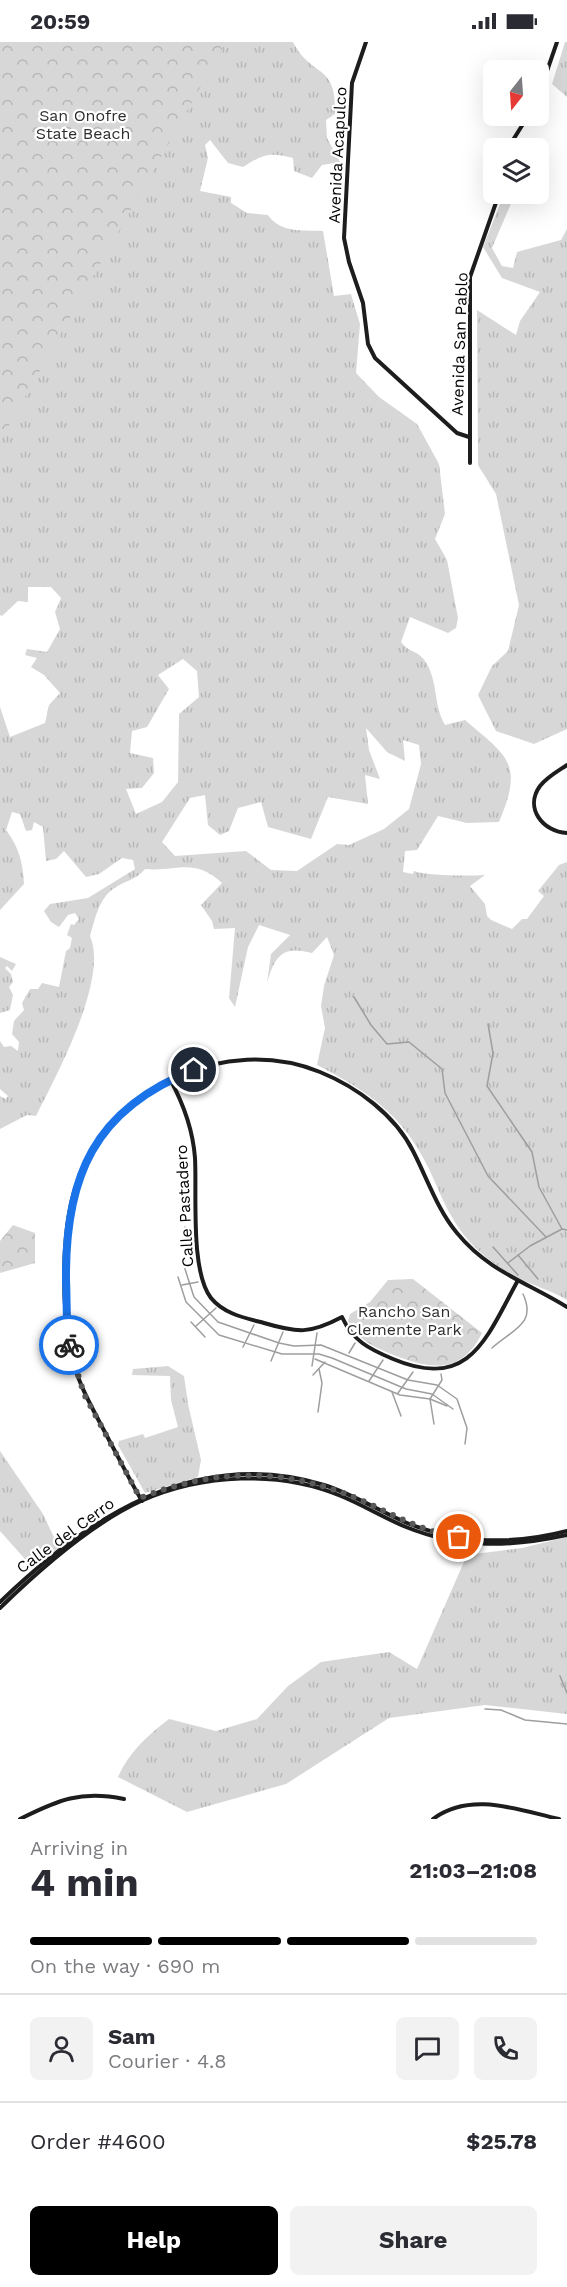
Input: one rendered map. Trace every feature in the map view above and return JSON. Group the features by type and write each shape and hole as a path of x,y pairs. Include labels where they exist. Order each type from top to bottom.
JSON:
{"street":[{"name":"Avenida Acapulco","path":"366,42 352,83 344,238 349,262 363,303 368,344 375,358 445,423 457,433 469,437"},
{"path":"549,65 557,42"},
{"name":"Avenida San Pablo","path":"470,463 470,278 496,204"},
{"path":"567,765 539,787 535,806 540,821 549,829 567,833"},
{"path":"141,1499 84,1394 76,1372 67,1327 66,1245 69,1216 76,1185 103,1135 135,1102 170,1079 212,1064 257,1060 296,1065 345,1084 370,1101 396,1126 411,1147 437,1203 456,1233 486,1262 567,1307"},
{"name":"Calle Pastadero","path":"170,1079 193,1139 200,1275 210,1296 235,1315 290,1330 320,1329 342,1317 356,1340 368,1348 418,1369 442,1370 459,1364 478,1348 517,1281"},
{"name":"Calle del Cerro","path":"0,1602 20,1583 112,1512 141,1499 188,1485 238,1479 276,1480 324,1487 407,1523 444,1535 510,1541 567,1533"},
{"name":"Calle del Cerro","path":"0,1608 90,1532 141,1499"},
{"path":"20,1819 65,1798 105,1795 124,1799"},
{"path":"433,1819 453,1808 481,1803 559,1819"}],"green space":[{"path":"0,42 293,42 300,54 328,78 332,86 335,97 335,114 326,120 327,138 340,162 322,165 312,178 294,171 293,158 285,156 266,155 243,167 228,163 210,140 205,145 208,158 200,191 231,197 231,203 247,213 268,215 285,228 323,231 334,296 351,294 360,324 356,373 379,397 417,424 439,464 445,514 435,539 447,560 458,618 456,628 448,633 410,617 401,642 418,654 428,666 439,711 445,725 465,720 492,743 508,763 511,774 510,786 499,822 467,823 438,816 417,850 405,851 403,872 485,875 470,886 485,904 487,916 512,929 522,919 527,919 544,896 538,891 559,865 567,862 567,1300 510,1274 479,1251 456,1225 419,1150 396,1119 353,1085 317,1065 325,1028 321,1006 324,986 334,955 327,937 312,953 293,951 281,955 273,966 267,983 271,954 290,935 259,925 248,947 235,1007 229,998 235,928 214,929 212,921 201,905 222,883 202,870 185,867 145,869 138,876 113,889 104,899 90,936 94,954 87,1001 67,1053 36,1116 27,1115 0,1129 0,1096 6,1099 8,1096 0,1089 0,1041 4,1047 11,1046 18,1051 19,1042 12,1034 14,1021 24,1010 22,1003 30,989 38,989 42,983 59,987 66,951 70,948 72,938 67,935 71,924 74,925 79,919 75,913 68,915 59,927 51,922 44,911 50,904 88,898 135,869 133,860 122,858 99,874 86,877 64,851 56,859 46,861 43,827 34,822 32,830 26,831 20,814 12,812 6,830 20,856 24,884 0,910 0,707 10,737 45,723 49,705 60,693 44,675 31,667 37,658 25,655 27,649 47,652 60,629 55,612 61,598 51,587 28,587 28,602 18,601 2,616 0,615","holes":["183,659 197,671 199,697 179,714 178,782 162,802 136,814 126,789 142,788 154,773 153,758 130,753 132,731 147,727 169,689 158,675","366,728 387,752 405,761 403,740 419,745 421,764 409,809 384,829 349,845 337,844 297,871 271,870 246,851 175,856 162,842 190,798 205,795 208,825 220,835 229,831 238,808 261,802 268,827 311,839 328,797 368,804 365,775 380,779 369,750"]},
{"name":"San Onofre State Beach","path":"0,42 226,42 0,441"},
{"path":"565,42 567,42 567,97 552,84"},
{"path":"500,204 511,204 492,248 502,266 513,268 517,252 561,240 567,229 567,729 534,744 496,731 478,695 492,666 508,651 519,605 496,494 478,465 477,310 516,335 520,321 540,292 502,278 483,247"},
{"path":"0,957 16,964 12,971 7,966 5,968 11,974 13,982 9,987 13,995 10,1010 0,1013"},
{"path":"13,1225 35,1233 35,1263 0,1273 0,1241"},
{"name":"Rancho San Clemente Park","path":"413,1279 482,1333 474,1347 464,1357 443,1365 418,1363 405,1359 366,1342 348,1321 350,1314 370,1302 388,1280"},
{"path":"386,1316 394,1327 383,1333 374,1321"},
{"path":"168,1366 184,1376 201,1460 198,1477 145,1493 118,1445 119,1441 143,1434 145,1438 178,1427 171,1400 170,1376 132,1375 133,1369"},
{"path":"0,1451 43,1514 59,1548 32,1567 0,1531"},
{"path":"567,1537 567,1714 485,1705 389,1718 286,1784 187,1812 118,1777 139,1745 169,1719 216,1731 257,1719 288,1686 321,1662 389,1652 417,1669 467,1555 522,1548"}],"waterway":[{"path":"354,997 371,1025 387,1044 409,1042 442,1069 445,1093 488,1176 546,1237"},
{"path":"488,1024 493,1053 487,1086 532,1152 539,1187 562,1229"},
{"path":"185,1227 185,1269 194,1297 218,1322 279,1343 294,1346 321,1345 408,1380 437,1385 457,1399 467,1428 465,1444"},
{"path":"508,1263 530,1246 562,1229 567,1230"},
{"path":"493,1247 518,1275"},
{"path":"518,1255 538,1279"},
{"path":"178,1277 186,1302 219,1335 282,1354 319,1354 332,1358 406,1389 432,1394 453,1409"},
{"path":"182,1285 198,1282"},
{"path":"492,1348 521,1325 525,1319 527,1304 523,1294"},
{"path":"196,1326 216,1308"},
{"path":"191,1322 205,1337"},
{"path":"243,1347 254,1325"},
{"path":"271,1361 283,1332"},
{"path":"312,1366 317,1333"},
{"path":"349,1353 355,1343"},
{"path":"315,1359 400,1395 430,1399 447,1406"},
{"path":"369,1381 383,1360"},
{"path":"313,1375 325,1362"},
{"path":"318,1412 322,1383 319,1369"},
{"path":"398,1393 413,1372"},
{"path":"434,1424 430,1399 442,1380 441,1374"},
{"path":"392,1392 401,1416"},
{"path":"560,1676 567,1693"},
{"path":"485,1709 501,1710 525,1720 567,1724"}],"way so far":[{"path":"69,1345 84,1394 140,1498 187,1482 226,1475 276,1476 324,1485 407,1523 444,1535 459,1537"}],"route":[{"path":"69,1345 67,1231 76,1185 84,1166 103,1135 135,1102 170,1079 194,1070"}]}
